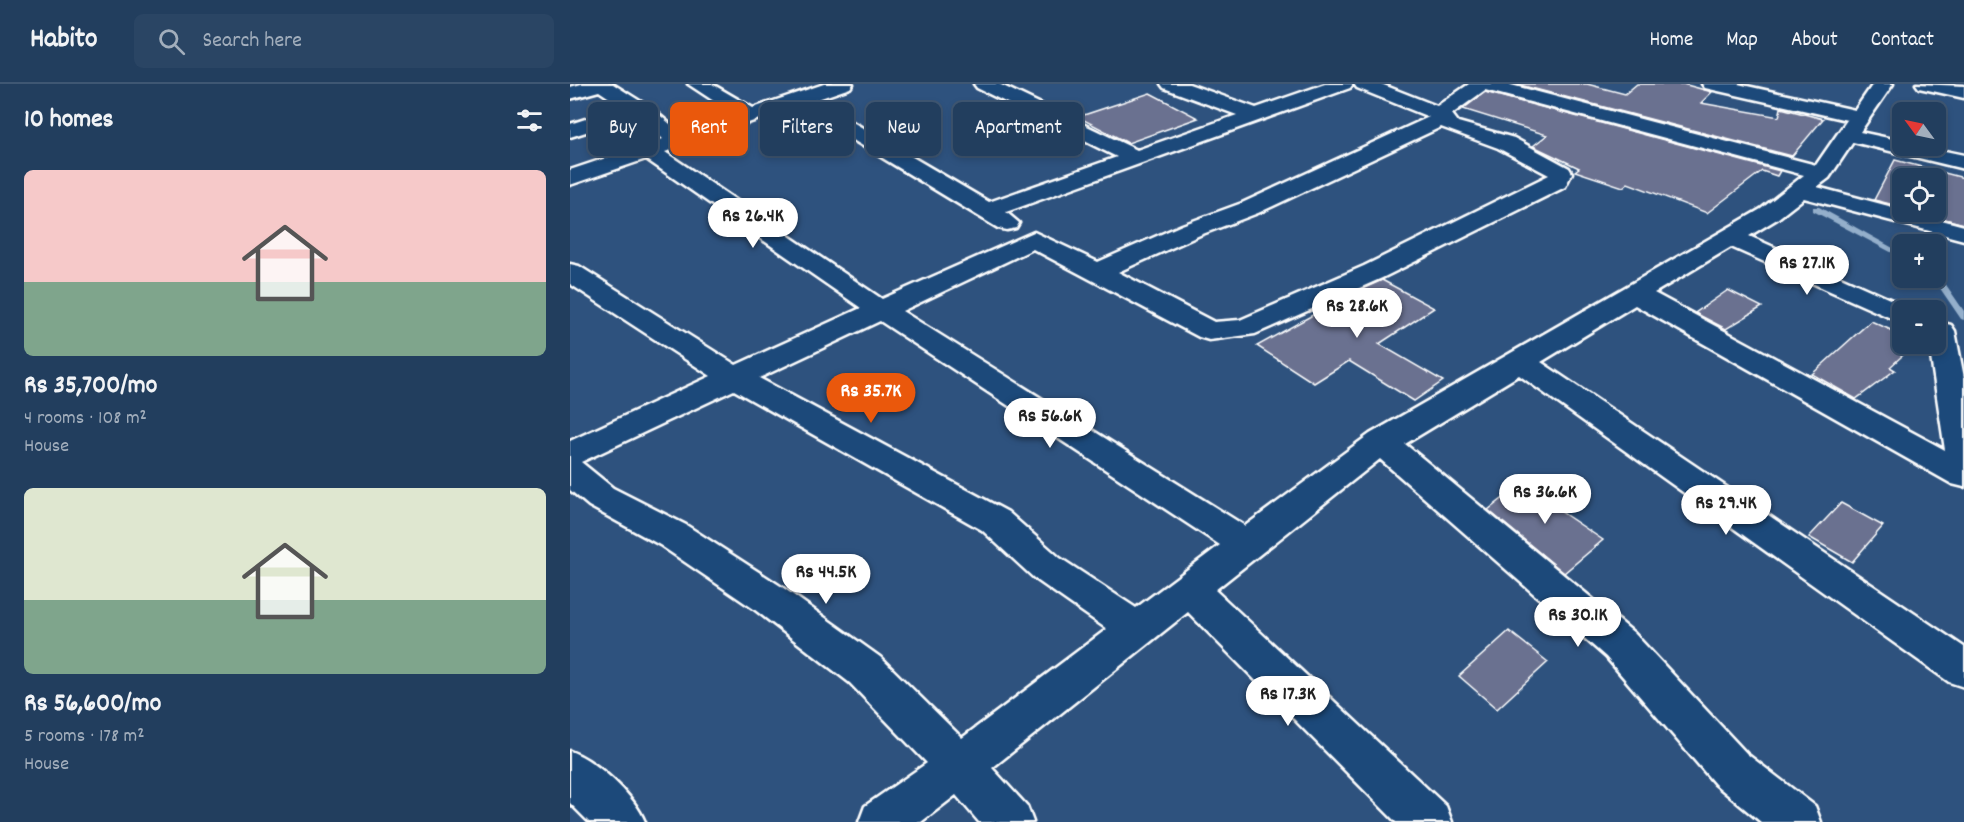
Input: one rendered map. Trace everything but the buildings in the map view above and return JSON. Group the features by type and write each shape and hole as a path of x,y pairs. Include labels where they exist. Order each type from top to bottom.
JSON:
{"street":[{"path":"570,93 600,84 627,102"},
{"path":"698,84 751,116"},
{"path":"748,117 809,92 843,84"},
{"path":"984,84 1136,158"},
{"path":"1172,84 1256,115"},
{"path":"988,211 1343,84"},
{"path":"809,92 1034,239 1209,331 1245,328 1373,272 1557,182 1561,173 1506,143 1451,126 1441,116 1364,84"},
{"path":"1097,272 1191,230 1250,207 1441,116 1483,84 1810,182 1964,233"},
{"path":"1712,84 1854,126 1964,162"},
{"path":"882,822 960,766 1382,442 1768,214 1810,182 1854,126 1883,84"},
{"path":"1926,84 1964,92"},
{"path":"570,130 588,124"},
{"path":"658,125 670,135"},
{"path":"570,178 634,156"},
{"path":"656,156 881,310 1247,545"},
{"path":"1730,237 1892,310"},
{"path":"570,454 1034,239"},
{"path":"570,272 735,378 995,521 1047,568 1137,629"},
{"path":"1634,293 1964,475"},
{"path":"1945,354 1964,467"},
{"path":"1520,361 1964,669"},
{"path":"1382,442 1620,645 1731,769 1798,822"},
{"path":"570,471 601,497 673,535 768,598 865,670 960,766 1010,822"},
{"path":"1189,589 1429,822"},
{"path":"570,772 622,822"}],"waterway":[{"path":"1816,209 1892,251"},
{"path":"1944,288 1964,317"}]}
